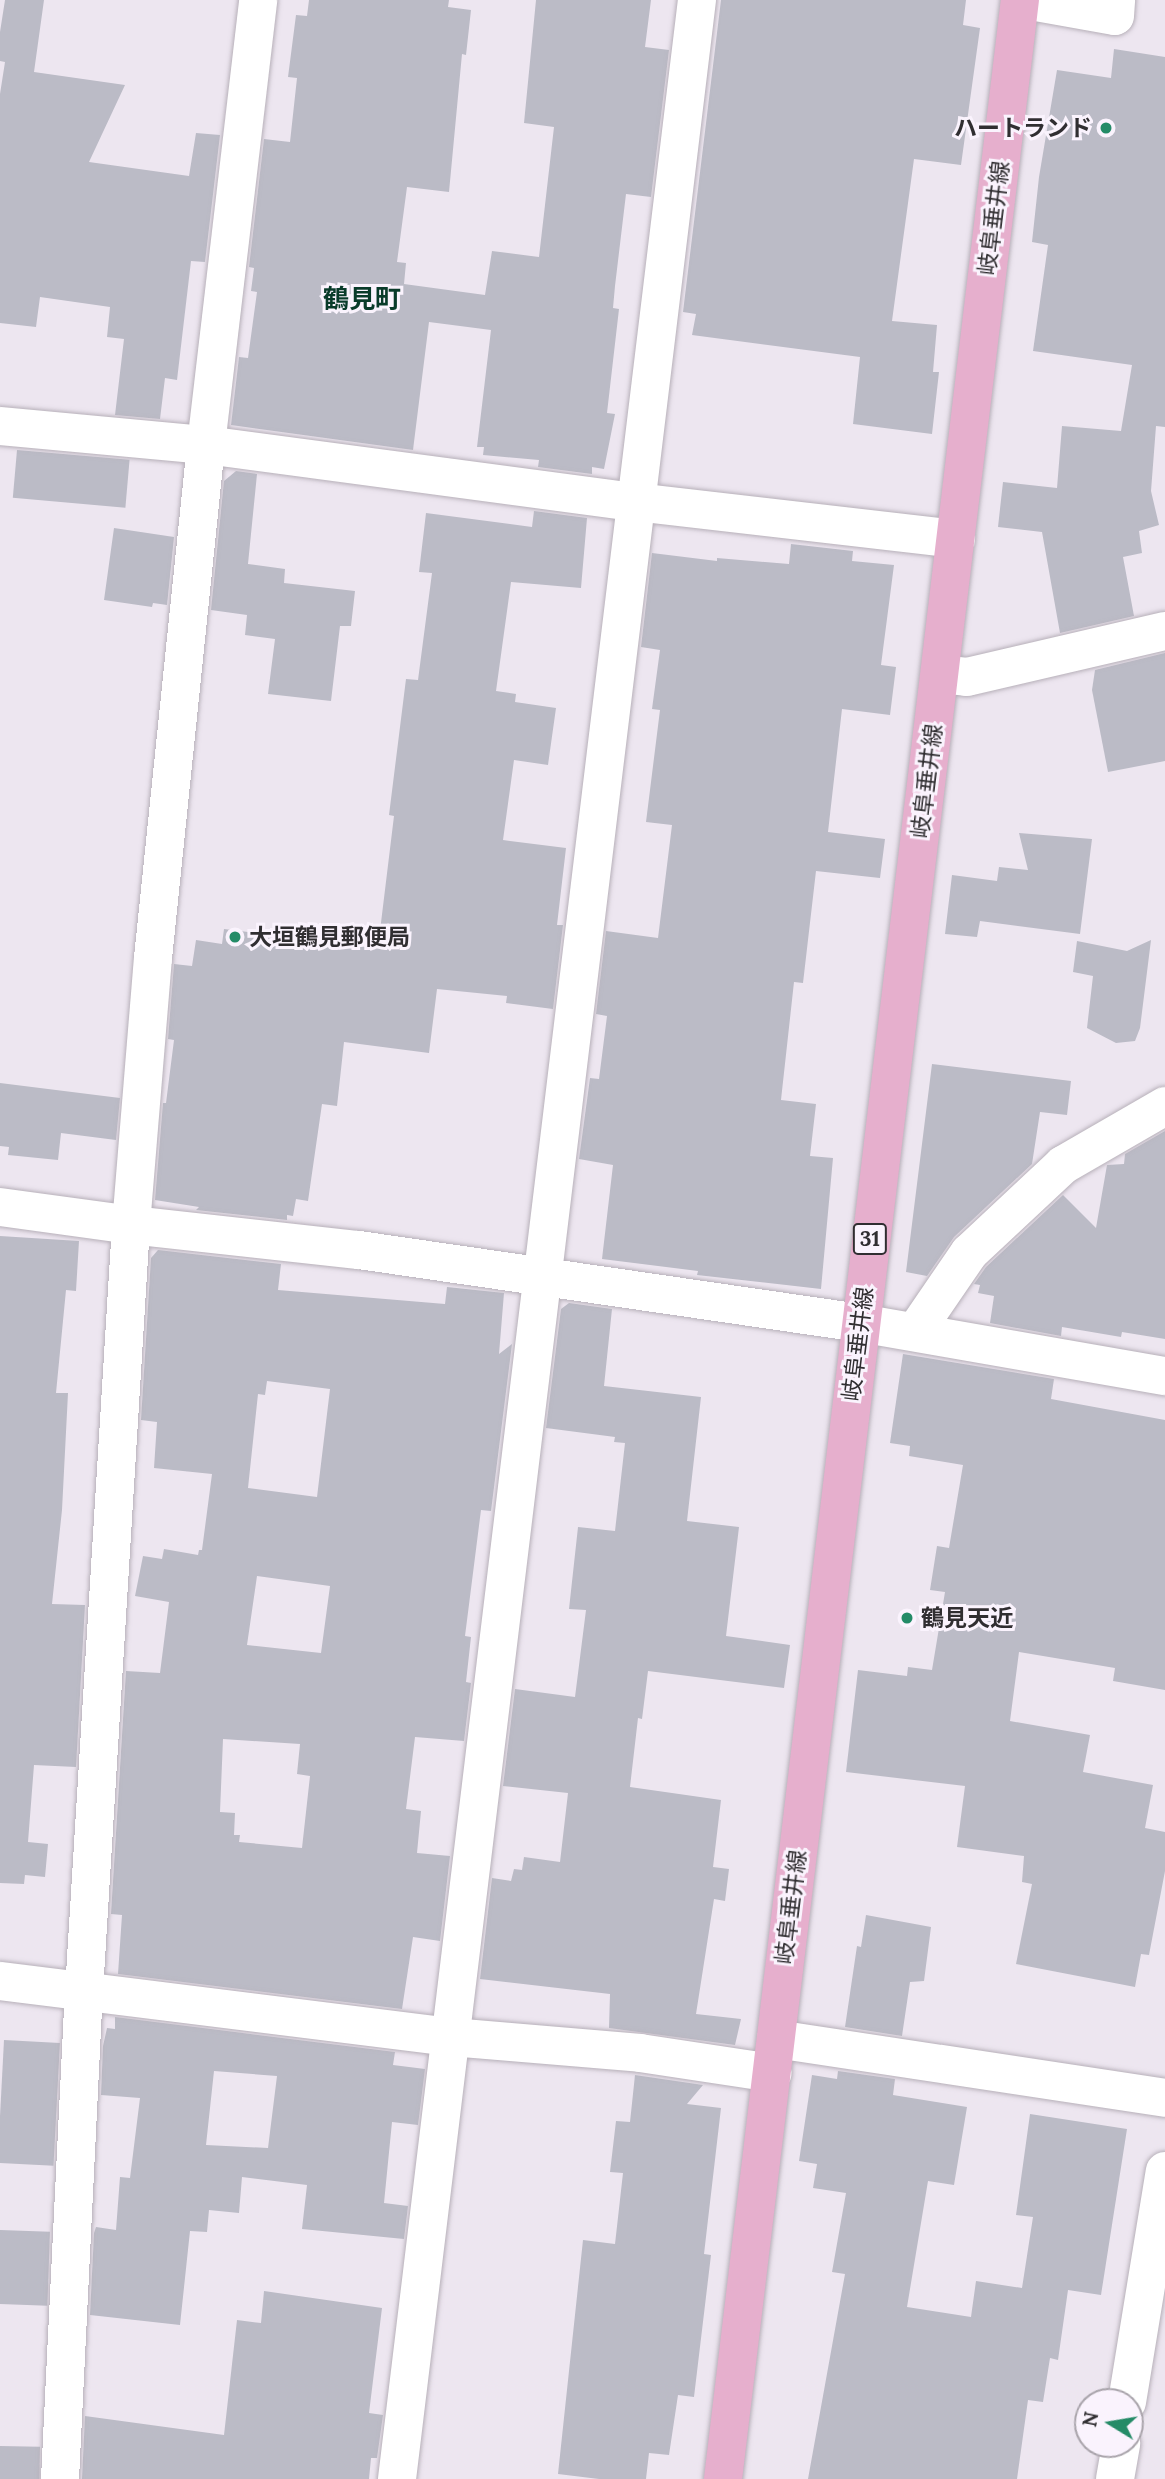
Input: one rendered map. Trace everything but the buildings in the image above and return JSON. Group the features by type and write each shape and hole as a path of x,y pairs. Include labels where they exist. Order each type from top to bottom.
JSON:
{"main road":[{"name":"岐阜垂井線","path":"723,2479 860,1323 1022,0"}],"street":[{"path":"60,2479 84,1991 131,1225 153,957 206,445 258,0"},
{"path":"397,2479 697,0"},
{"path":"1022,0 1115,16 1116,0"},
{"path":"0,426 206,445 636,502 956,539"},
{"path":"940,674 967,677 1165,631"},
{"path":"915,1332 969,1253 1063,1165 1165,1106"},
{"path":"0,1207 131,1225 359,1250 860,1323 1165,1376"},
{"path":"0,1981 451,2037 640,2053 774,2056 1165,2098"},
{"path":"1130,2388 1165,2171"},
{"path":"1115,2479 1119,2458"}],"place":[{"name":"ハートランド","path":"1106,128"},
{"name":"大垣鶴見郵便局","path":"235,937"},
{"name":"鶴見天近","path":"907,1618"}],"district":[{"name":"鶴見町","path":"362,299"}]}
